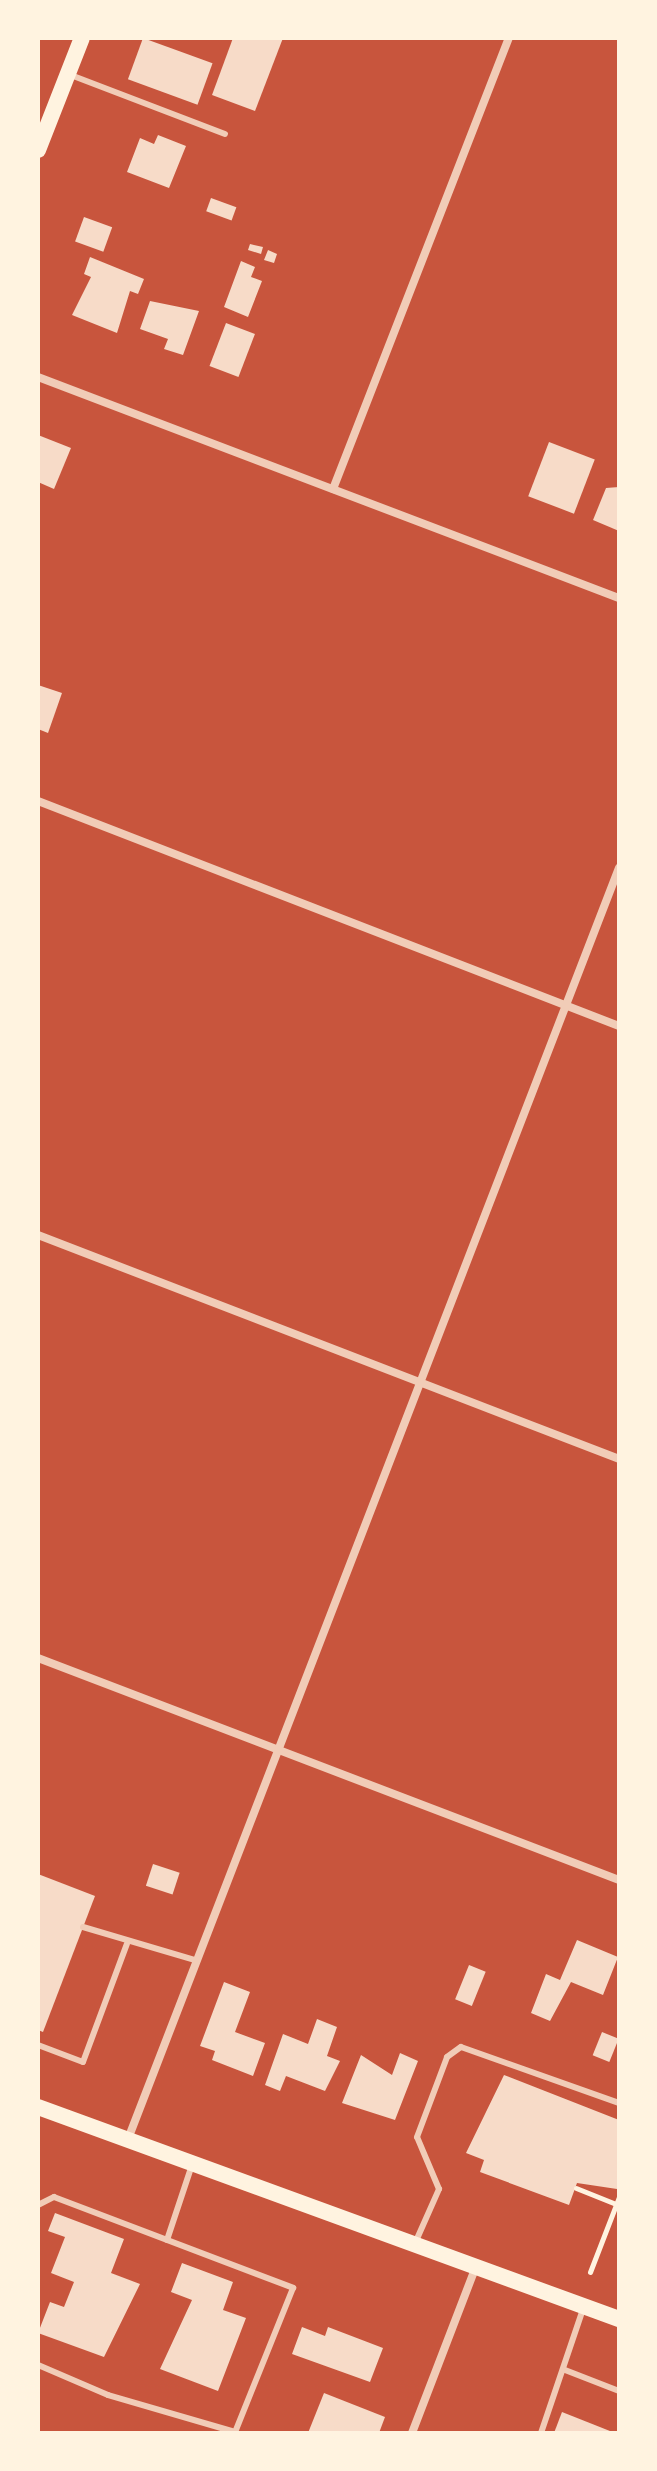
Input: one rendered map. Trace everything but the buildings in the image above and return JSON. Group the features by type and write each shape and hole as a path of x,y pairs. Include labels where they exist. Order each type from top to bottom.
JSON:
{"main road":[{"path":"38,150 82,38"},
{"path":"38,2107 127,2142 477,2265 584,2306 617,2314"}],"street":[{"path":"333,489 509,38"},
{"path":"38,377 619,598"},
{"path":"38,801 619,1026"},
{"path":"127,2142 619,868"},
{"path":"38,1235 619,1459"},
{"path":"38,1658 619,1880"},
{"path":"412,2433 477,2265"}],"lane":[{"path":"68,74 225,134"},
{"path":"83,1927 127,1944 195,1960"},
{"path":"38,2045 83,2062 127,1944"},
{"path":"415,2243 439,2189 417,2137 454,2052 480,2049 619,2103"},
{"path":"167,2240 192,2165"},
{"path":"38,2205 54,2197 293,2288 235,2432 108,2395 38,2365"},
{"path":"541,2433 565,2370 584,2306"},
{"path":"565,2370 619,2391"}],"path":[{"path":"576,2188 616,2204"},
{"path":"590,2272 619,2197"}]}
